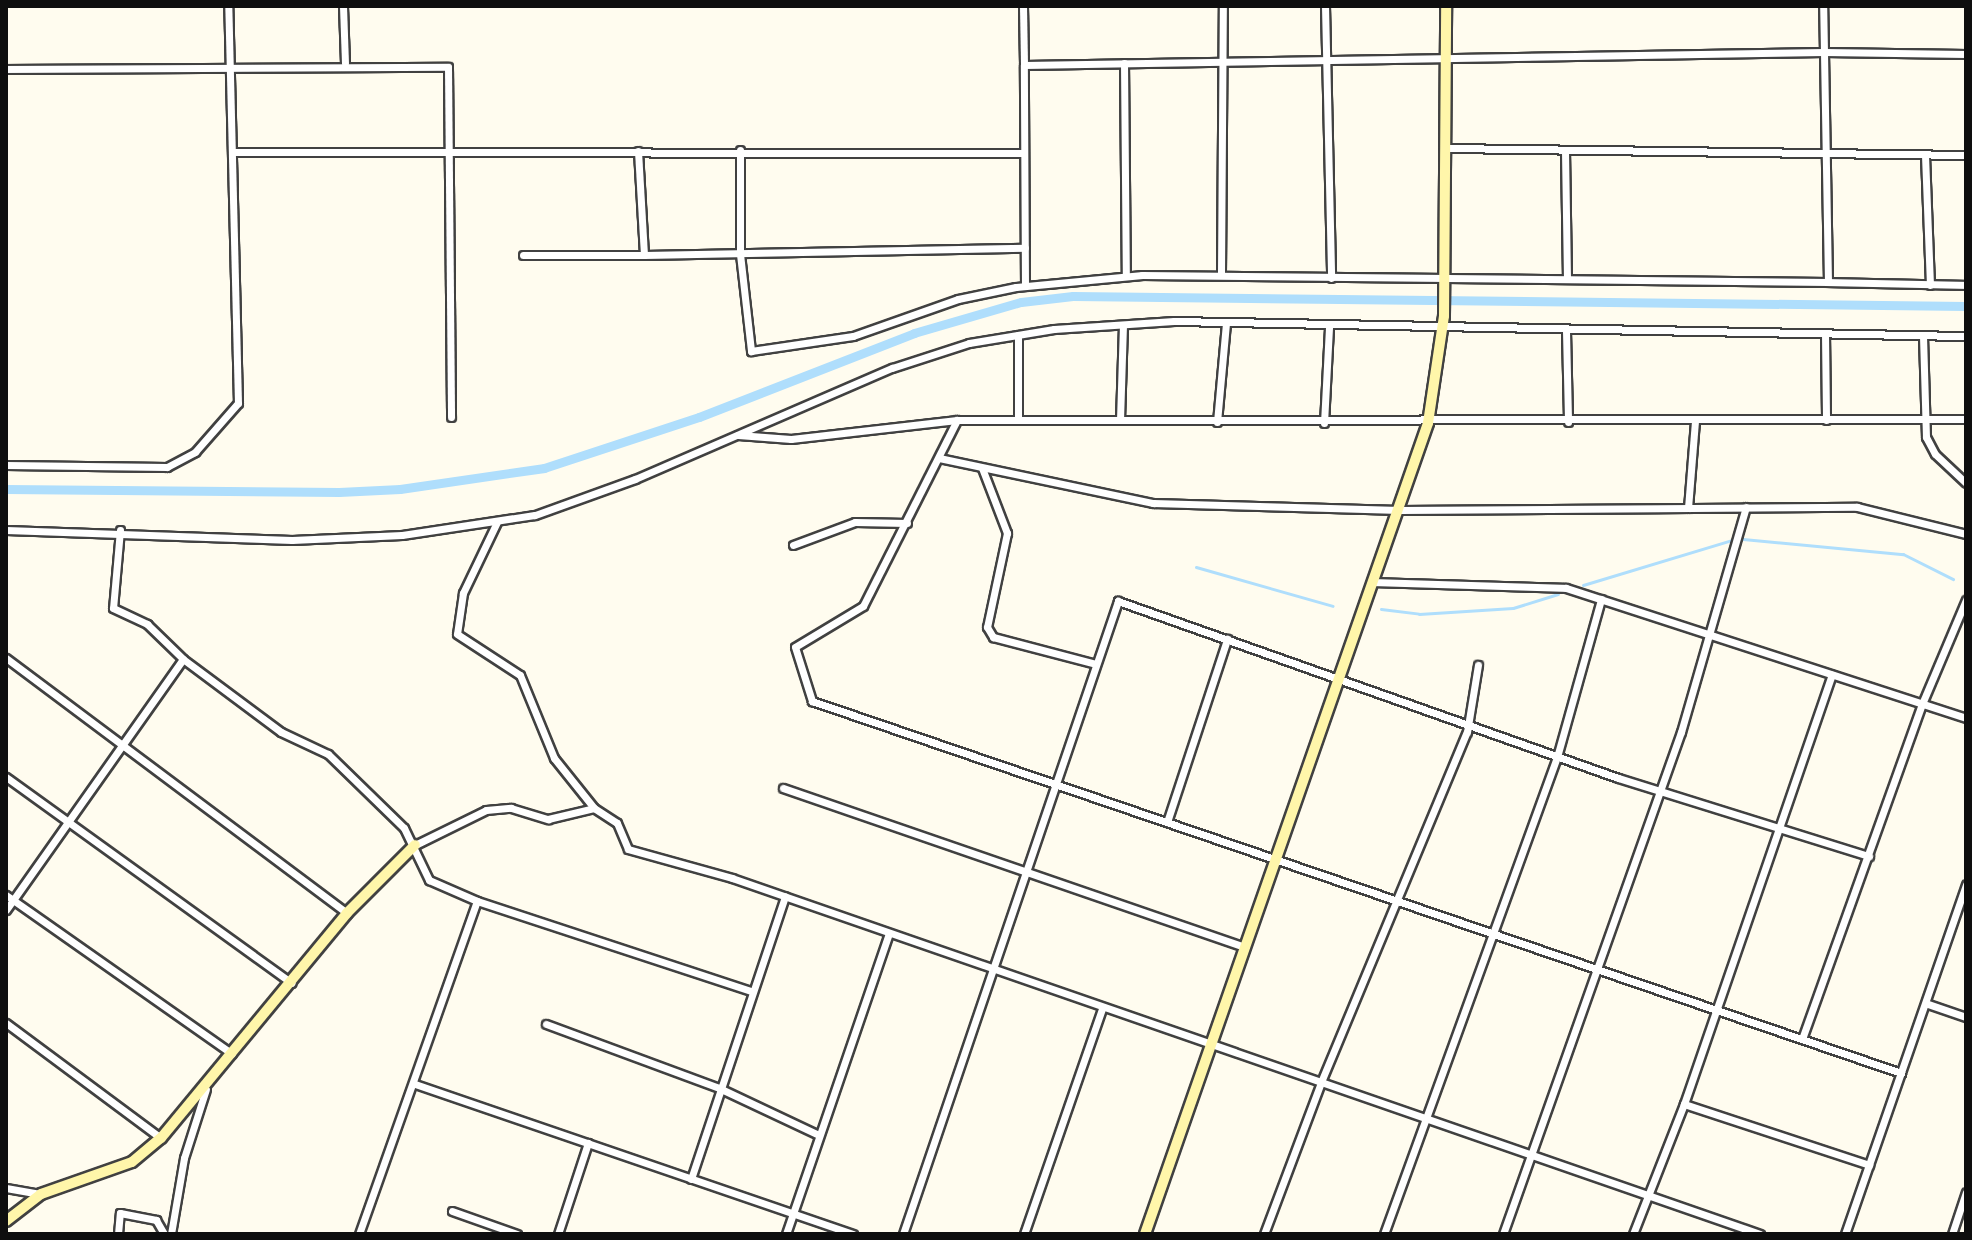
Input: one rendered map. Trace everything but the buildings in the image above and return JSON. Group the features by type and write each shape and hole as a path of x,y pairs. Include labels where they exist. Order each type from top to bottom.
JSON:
{"street":[{"path":"6,465 167,467 195,452 238,403 228,6"},
{"path":"343,6 345,63"},
{"path":"1023,6 1025,286"},
{"path":"1221,273 1223,6"},
{"path":"1325,6 1323,60 1331,278"},
{"path":"1145,1234 1342,679 1428,423 1443,321 1445,285 1446,6"},
{"path":"1823,6 1828,282"},
{"path":"1024,65 1446,61 1824,52 1966,54"},
{"path":"6,69 345,63 448,67 451,417"},
{"path":"1124,63 1126,276"},
{"path":"1446,148 1966,155"},
{"path":"232,152 740,150 1023,153"},
{"path":"740,150 740,254 751,351 853,336 958,299 1025,286 1126,276 1221,273 1445,285 1567,277 1966,285"},
{"path":"638,151 644,255"},
{"path":"1565,151 1567,277"},
{"path":"1925,155 1930,285"},
{"path":"523,255 1025,248"},
{"path":"6,530 120,530 292,540 402,535 535,515 635,479 892,368 969,343 1018,335 1123,325 1329,326 1443,321 1566,331 1966,336"},
{"path":"1217,422 1226,324"},
{"path":"1120,420 1123,325"},
{"path":"1324,423 1329,326"},
{"path":"1566,331 1568,422"},
{"path":"1825,334 1826,420"},
{"path":"1018,335 1018,420"},
{"path":"1923,336 1922,420 1935,454 1966,483"},
{"path":"736,434 791,439 957,420 1428,423 1966,419"},
{"path":"957,420 863,606 795,647 806,692 823,708 1056,782 1901,1073"},
{"path":"1688,508 1695,421"},
{"path":"939,458 1153,503 1400,510 1857,507 1966,534"},
{"path":"982,468 1007,533 987,627 993,637 1096,664"},
{"path":"1503,1234 1661,791 1712,637 1746,507"},
{"path":"497,522 463,593 457,634 520,675 553,756 594,808 617,823 628,849 785,896 1102,1009 1646,1193 1736,1230 1760,1234"},
{"path":"793,545 855,522 907,523"},
{"path":"120,530 113,608 147,624 183,659 281,732 328,754 396,819 415,845 429,880 477,901 751,991"},
{"path":"1375,582 1523,583 1601,599 1966,718"},
{"path":"1384,1234 1423,1118 1557,757 1601,599"},
{"path":"1802,1039 1922,704 1966,600"},
{"path":"903,1234 1118,601 1557,757 1869,856"},
{"path":"1167,822 1227,639"},
{"path":"6,658 122,748 206,803 347,913"},
{"path":"6,910 16,901 183,659"},
{"path":"1264,1234 1321,1082 1469,724 1478,665"},
{"path":"1633,1234 1646,1193 1684,1104 1832,675"},
{"path":"6,777 68,825 292,983"},
{"path":"783,788 1245,947"},
{"path":"6,1221 41,1194 132,1162 161,1138 206,1089 347,913 415,845 486,810 511,808 548,819 594,808"},
{"path":"1845,1234 1928,1004 1965,888"},
{"path":"6,895 233,1055"},
{"path":"691,1179 785,896"},
{"path":"359,1234 415,1084 477,901"},
{"path":"786,1234 889,933"},
{"path":"1928,1004 1966,1017"},
{"path":"1024,1234 1102,1009"},
{"path":"6,1023 161,1138"},
{"path":"546,1024 719,1088 819,1135"},
{"path":"415,1084 853,1234"},
{"path":"171,1234 184,1158 206,1089"},
{"path":"1684,1104 1869,1165"},
{"path":"558,1234 588,1143"},
{"path":"6,1188 41,1194"},
{"path":"1952,1234 1966,1192"},
{"path":"452,1211 517,1234"},
{"path":"118,1234 120,1213 156,1220 164,1234"}],"waterway":[{"path":"6,489 339,492 400,489 544,468 699,417 914,333 1021,302 1073,296 1966,306"},
{"path":"1743,539 1903,554 1953,579"},
{"path":"1583,585 1732,540"},
{"path":"1196,567 1333,606"},
{"path":"1381,609 1419,614 1513,608 1558,594"}]}
